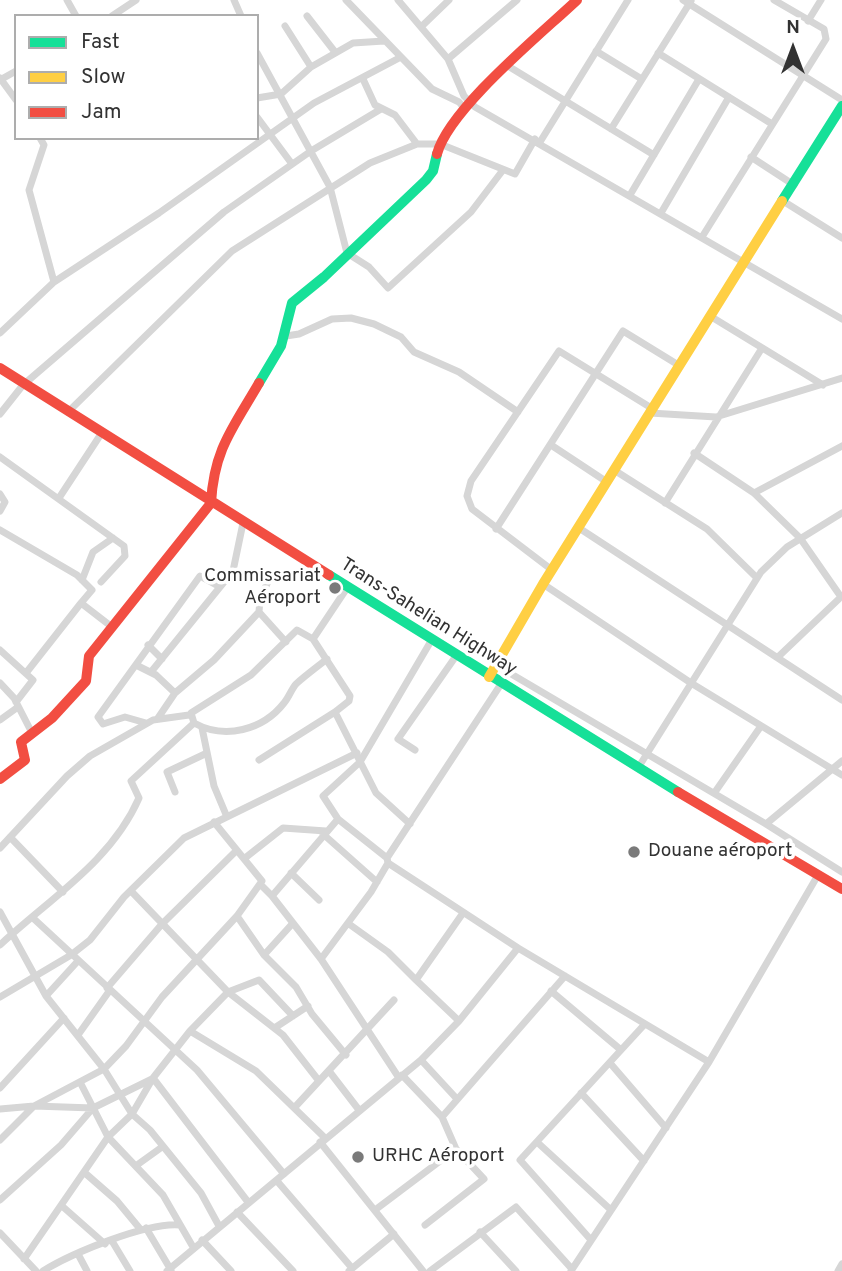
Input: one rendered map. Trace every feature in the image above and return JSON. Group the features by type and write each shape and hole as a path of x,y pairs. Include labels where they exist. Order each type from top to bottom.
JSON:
{"main road":[{"path":"0,779 23,762 20,742 70,701 86,681 89,656 211,503 213,471 221,448 286,336 292,303 426,180 433,171 439,144 468,106 577,0"},
{"path":"489,677 543,584 842,106"},
{"name":"Trans-Sahelian Highway","path":"0,368 67,413 489,677 842,889"}],"street":[{"path":"126,3 136,0"},
{"path":"346,0 432,89 537,141 842,319"},
{"path":"421,27 449,0"},
{"path":"448,59 517,0"},
{"path":"67,413 232,250 370,163 417,144 439,144 512,174 518,172 628,0"},
{"path":"702,237 827,34 774,0"},
{"path":"808,21 821,0"},
{"path":"401,1 448,59 468,106"},
{"path":"611,129 688,1 842,100"},
{"path":"307,16 335,52"},
{"path":"285,26 311,67"},
{"path":"259,98 281,94 311,67 353,43 384,41"},
{"path":"597,51 640,78"},
{"path":"657,53 772,124"},
{"path":"259,56 330,187 347,253 369,267 388,288 471,212 503,170"},
{"path":"259,139 293,116 401,57"},
{"path":"508,66 654,155"},
{"path":"0,79 14,97"},
{"path":"363,79 381,109 395,115 417,144"},
{"path":"630,195 699,79"},
{"path":"661,213 729,97"},
{"path":"0,414 23,385 194,236 311,151 381,109"},
{"path":"259,120 292,164"},
{"path":"41,140 44,145 29,190 54,282"},
{"path":"0,333 54,282 159,213 258,140"},
{"path":"751,157 794,185"},
{"path":"783,201 842,237"},
{"path":"710,316 823,385"},
{"path":"286,336 299,334 332,319 351,318 374,324 401,337 414,352 459,372 518,412"},
{"path":"496,529 623,331 680,366"},
{"path":"665,503 716,417 762,348"},
{"path":"552,570 472,509 468,487 559,351 651,411 716,417 842,379"},
{"path":"59,498 101,434"},
{"path":"551,445 607,482"},
{"path":"754,493 842,446"},
{"path":"694,453 754,493 800,538 842,597 778,657"},
{"path":"0,457 113,538 127,552 101,582"},
{"path":"614,470 716,537 757,578"},
{"path":"0,494 5,502 0,510"},
{"path":"638,768 757,578 781,551 842,513"},
{"path":"151,672 237,562 238,537 243,523"},
{"path":"579,528 842,700"},
{"path":"0,530 82,580 92,592 26,673"},
{"path":"82,580 93,552 113,538"},
{"path":"146,723 125,717 103,724 98,719 148,645 201,575 220,587"},
{"path":"158,718 175,693 214,660 259,612 260,600 271,575"},
{"path":"543,584 691,683 842,775"},
{"path":"313,639 347,588"},
{"path":"81,603 112,627"},
{"path":"259,612 286,642"},
{"path":"0,848 78,765 146,723 158,718 189,715 251,675 298,630 313,639 350,696 349,701 259,760"},
{"path":"431,640 360,762 323,796 338,819 387,861 463,913 709,1062"},
{"path":"148,645 162,659"},
{"path":"0,650 33,681 17,704 0,720"},
{"path":"415,750 398,739 456,656"},
{"path":"189,715 194,723 202,728 229,732 256,726 270,717 283,704 294,686 327,659"},
{"path":"136,665 151,672 175,693"},
{"path":"496,665 715,792 842,872"},
{"path":"0,683 17,704 32,733"},
{"path":"321,959 377,882 410,824 501,684"},
{"path":"335,712 376,793 410,824"},
{"path":"0,945 63,892 125,826 139,799 131,781 194,723"},
{"path":"715,792 761,726"},
{"path":"202,728 214,786 228,817"},
{"path":"175,792 167,772 207,753"},
{"path":"0,997 33,975 71,955 90,940 131,891 184,838 357,753"},
{"path":"766,824 842,761"},
{"path":"272,896 338,819"},
{"path":"0,1140 34,1106 104,1069 196,959 237,916 260,884 262,881 214,822"},
{"path":"244,859 283,828 324,833 377,882"},
{"path":"773,848 784,836"},
{"path":"10,837 63,892"},
{"path":"78,1035 108,989 162,924 236,851"},
{"path":"291,873 319,900"},
{"path":"430,1271 516,1207 572,1270 709,1062 818,875"},
{"path":"260,884 321,959 366,1030 401,1077 442,1117 456,1149 484,1179 425,1225"},
{"path":"131,891 228,992 276,1027 319,1081"},
{"path":"0,912 46,996 104,1069 132,1114 201,1194 219,1226"},
{"path":"416,980 463,913"},
{"path":"237,916 264,955 296,987 345,1055"},
{"path":"33,918 77,962 197,1070 284,1174"},
{"path":"264,955 293,923"},
{"path":"349,924 388,952 459,1021"},
{"path":"85,1173 144,1229 170,1270 193,1247 277,1181 421,1060 459,1021 518,948"},
{"path":"46,996 77,962"},
{"path":"442,1117 565,976"},
{"path":"22,1271 26,1260 108,1137 132,1114 153,1078 174,1050 228,992 259,980 293,1016"},
{"path":"551,991 621,1050"},
{"path":"295,1107 394,1000"},
{"path":"276,1027 308,1006"},
{"path":"0,1087 64,1018"},
{"path":"591,1240 520,1160 644,1025"},
{"path":"190,1031 256,1070 295,1107 423,1271"},
{"path":"421,1060 457,1099"},
{"path":"610,1063 666,1128"},
{"path":"329,1071 359,1110"},
{"path":"0,1200 61,1145 93,1108 153,1078"},
{"path":"153,1078 248,1202"},
{"path":"80,1082 108,1137 163,1195 193,1247"},
{"path":"581,1093 644,1161"},
{"path":"0,1109 34,1106 93,1108"},
{"path":"537,1142 611,1210"},
{"path":"137,1165 162,1147"},
{"path":"375,1210 456,1149"},
{"path":"277,1181 350,1270 394,1234"},
{"path":"62,1206 109,1242 130,1271"},
{"path":"237,1212 293,1271"},
{"path":"43,1271 78,1254 144,1229 164,1223 180,1225"},
{"path":"480,1232 516,1271"},
{"path":"0,1233 36,1271"},
{"path":"202,1240 230,1271"},
{"path":"78,1254 88,1271"},
{"path":"838,1271 842,1264"}],"traffic: fast":[{"path":"782,201 842,106"},
{"path":"259,383 281,346 292,303 324,277 426,180 433,171 437,154"},
{"path":"329,575 678,792"}],"traffic: slow":[{"path":"489,677 543,584 782,201"}],"traffic: jam":[{"path":"437,154 445,136 477,94 577,0"},
{"path":"0,368 329,575"},
{"path":"0,779 25,760 21,742 52,718 86,681 89,656 211,503 216,468 226,440 259,383"},
{"path":"678,792 842,889"}],"place":[{"name":"Commissariat Aéroport","path":"335,588"},
{"name":"Douane aéroport","path":"634,852"},
{"name":"URHC Aéroport","path":"358,1157"}]}
